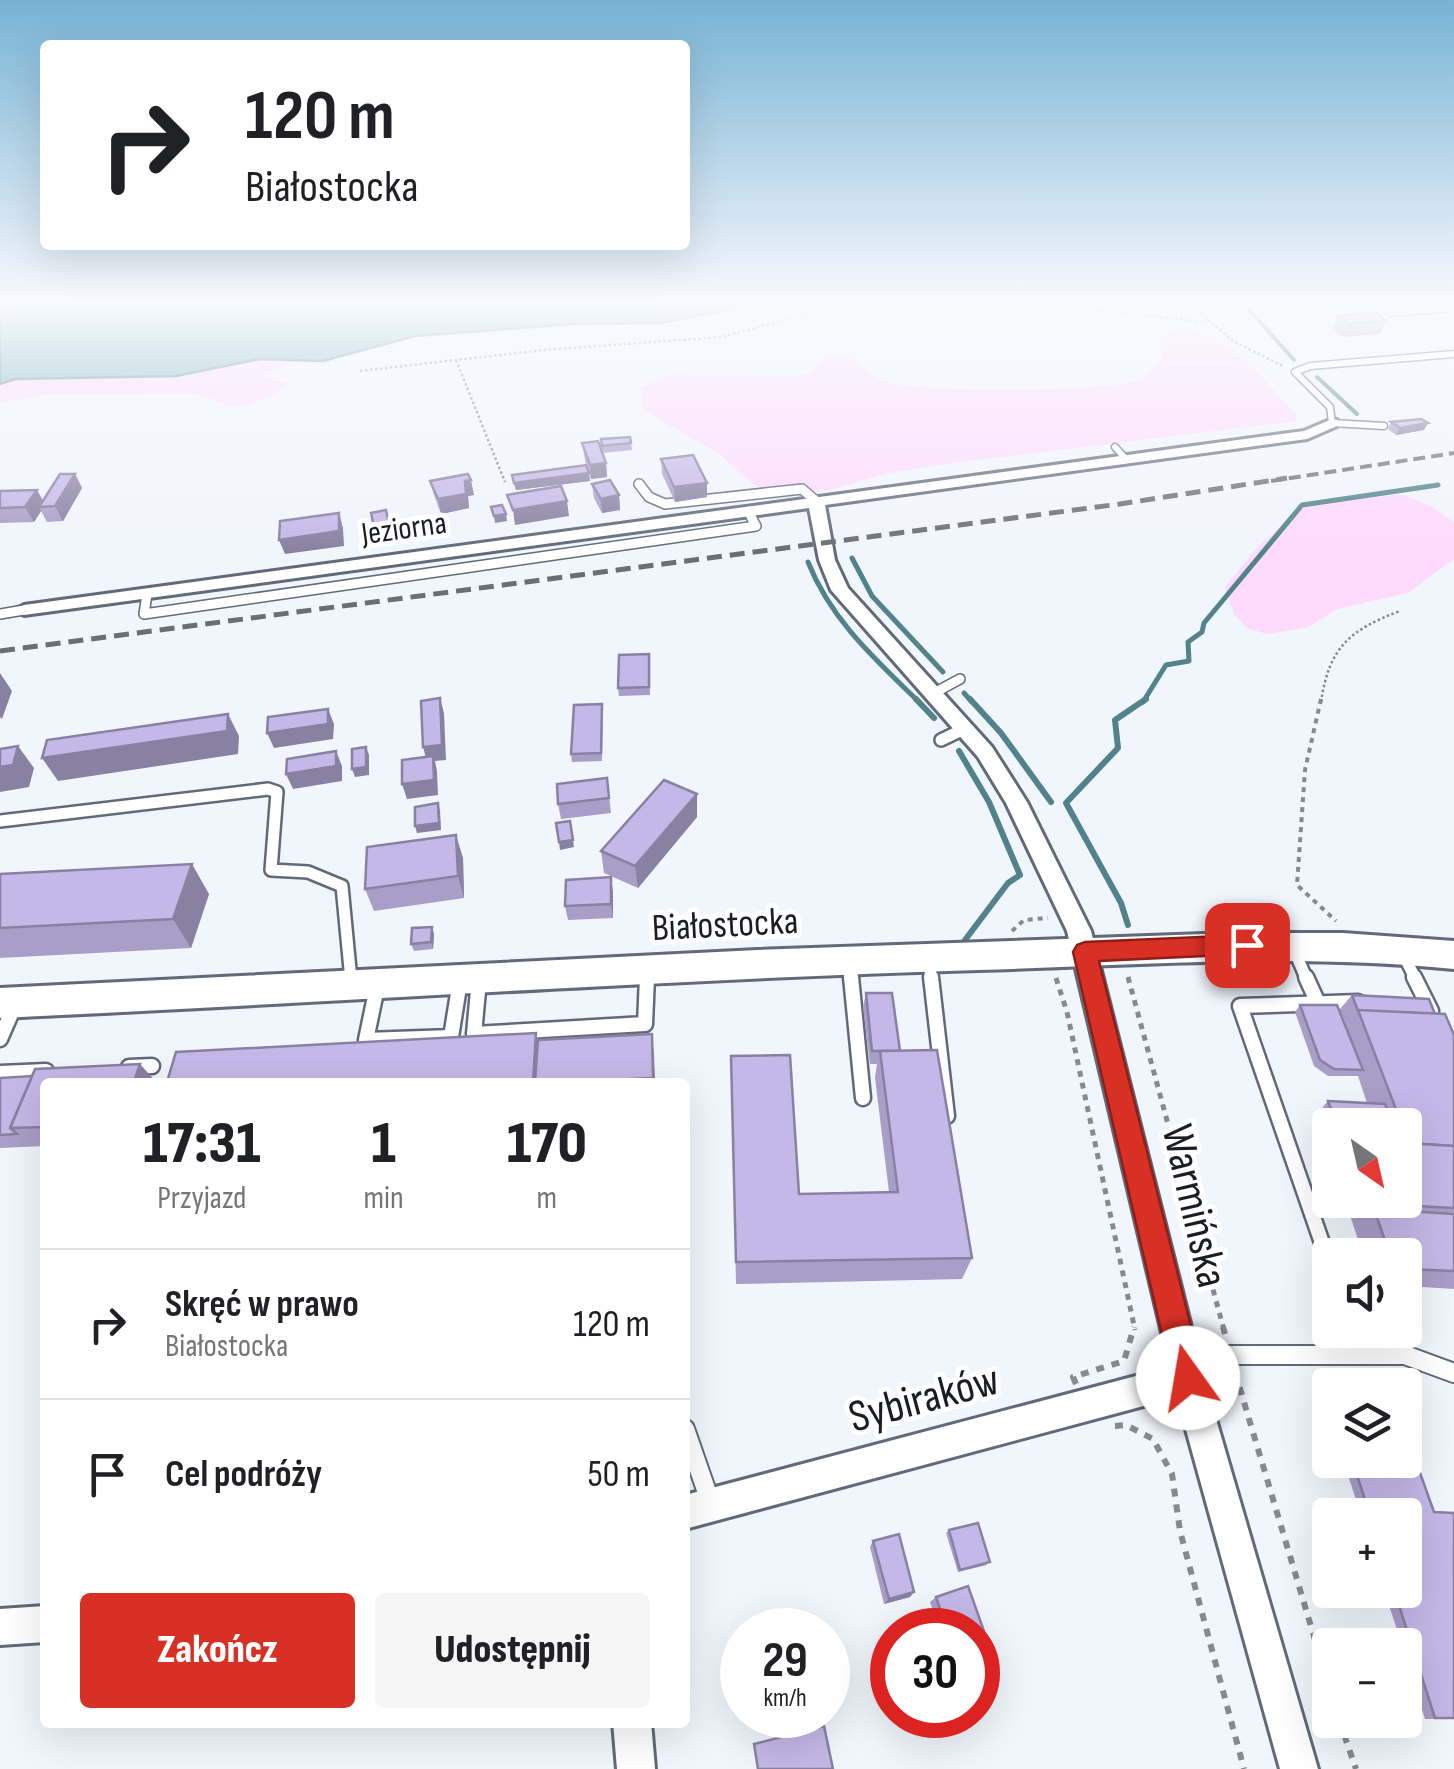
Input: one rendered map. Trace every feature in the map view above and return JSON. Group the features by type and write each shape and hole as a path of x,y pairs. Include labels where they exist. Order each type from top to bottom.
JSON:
{"street":[{"name":"Jeziorna","path":"24,610 364,559 816,501 875,498 1120,453 1307,436 1332,423"},
{"path":"816,501 827,560 840,590 966,728 1016,802 1073,916 1085,952"},
{"name":"Białostocka","path":"8,1003 929,957 1292,946 1400,948 1454,955"},
{"name":"Warmińska","path":"1085,952 1185,1367 1299,1769"},
{"name":"Sybiraków","path":"698,1508 1185,1367"},
{"path":"0,1627 40,1624"},
{"path":"633,1728 636,1769"}],"lane":[{"path":"1307,387 1330,407 1332,423 1384,426"},
{"path":"639,484 649,498 664,504 802,489 816,501"},
{"path":"147,594 144,614 248,601 756,526 748,510"},
{"name":"Jeziorna","path":"0,614 24,610"},
{"path":"934,693 960,679"},
{"path":"941,740 966,728"},
{"path":"0,821 277,792 270,870 300,868 324,875 342,886 364,985 366,1040 452,1037 470,980"},
{"path":"1292,946 1317,1001"},
{"path":"1400,948 1436,1021"},
{"path":"929,957 950,1139"},
{"path":"850,961 863,1098"},
{"path":"470,980 474,1034 645,1024 647,971"},
{"path":"1320,1238 1240,1006 1372,1002"},
{"path":"0,1039 8,1003"},
{"path":"1409,1003 1428,1004"},
{"path":"114,1068 152,1066"},
{"path":"0,1073 57,1070"},
{"path":"1358,1348 1361,1355"},
{"path":"1185,1367 1230,1355 1406,1355 1454,1373"},
{"path":"690,1459 698,1508"}],"path":[{"path":"464,387 505,482"},
{"path":"1360,946 1297,885 1305,770 1316,733 1326,668 1338,648 1370,622 1400,611"},
{"path":"1010,939 1014,928 1024,920 1063,917"},
{"path":"1067,1012 1130,1299"},
{"path":"1137,1013 1230,1355 1312,1630"},
{"path":"1178,1503 1180,1531 1244,1769"},
{"path":"1346,1738 1356,1769"}],"shaded area":[{"path":"0,387 284,387 249,404 230,406 195,393 48,394 0,403"},
{"path":"913,387 1016,390 1271,387 1297,414 1296,421 945,464 889,473 829,490 784,494 754,485 718,453 643,410 640,388"},
{"path":"1401,494 1429,505 1454,522 1454,559 1408,593 1337,609 1309,627 1267,634 1247,628 1234,614 1225,587 1257,548 1303,505"}],"building":[{"path":"1421,419 1428,423 1400,428 1391,422"},
{"path":"630,437 631,443 602,446 601,439"},
{"path":"598,441 606,463 590,465 582,443"},
{"path":"693,455 707,483 674,487 661,459"},
{"path":"586,465 589,473 514,483 512,475"},
{"path":"60,474 75,474 55,506 39,507"},
{"path":"468,474 471,480 465,481 466,494 438,499 430,481"},
{"path":"610,480 619,495 601,499 592,484"},
{"path":"561,486 567,501 513,510 507,495"},
{"path":"37,490 25,507 0,508 0,491"},
{"path":"502,505 506,514 494,516 491,507"},
{"path":"386,510 390,529 375,532 371,513"},
{"path":"339,513 339,531 279,540 280,521"},
{"path":"649,654 649,687 618,688 619,655"},
{"path":"440,698 442,745 423,747 421,701"},
{"path":"602,704 601,753 571,754 574,705"},
{"path":"328,709 328,724 267,733 268,717"},
{"path":"228,714 227,731 42,758 47,740"},
{"path":"18,746 13,765 0,767 0,749"},
{"path":"366,747 366,767 352,769 352,749"},
{"path":"336,751 336,766 286,774 287,759"},
{"path":"433,756 434,780 402,784 402,760"},
{"path":"607,778 609,798 558,804 557,784"},
{"path":"664,780 697,794 635,866 601,851"},
{"path":"438,803 439,823 415,826 415,807"},
{"path":"570,821 573,840 559,842 556,823"},
{"path":"456,835 458,876 365,889 367,847"},
{"path":"192,864 173,919 0,928 0,874"},
{"path":"611,877 611,904 565,906 566,880"},
{"path":"432,927 431,942 411,944 412,928"},
{"path":"866,993 892,993 900,1051 872,1051"},
{"path":"1352,995 1429,999 1435,1014 1358,1011"},
{"path":"1300,1005 1337,1005 1363,1070 1334,1069 1320,1060"},
{"path":"1358,1010 1445,1014 1454,1035 1454,1146 1422,1144 1422,1108 1395,1108"},
{"path":"536,1033 533,1078 168,1078 176,1052"},
{"path":"652,1034 653,1078 535,1078 538,1040"},
{"path":"937,1050 972,1258 736,1262 731,1056 790,1055 799,1194 898,1192 880,1051"},
{"path":"140,1064 135,1078 40,1078 40,1127 10,1128 35,1069"},
{"path":"32,1076 10,1128 17,1134 0,1135 0,1078"},
{"path":"1328,1101 1385,1104 1387,1108 1331,1108"},
{"path":"1422,1144 1454,1146 1454,1208 1422,1206"},
{"path":"1422,1212 1454,1214 1454,1271 1422,1270 1422,1238 1384,1238 1377,1218 1422,1218"},
{"path":"1358,1478 1422,1478 1434,1512 1454,1513 1454,1718 1435,1718 1422,1677 1422,1628 1406,1628 1400,1608 1422,1608 1422,1498 1364,1498"},
{"path":"978,1523 990,1562 960,1570 949,1530"},
{"path":"899,1534 914,1592 889,1599 873,1541"},
{"path":"968,1586 976,1608 940,1608 936,1597"},
{"path":"777,1738 827,1738 833,1769 758,1769 754,1744"}],"waterway":[{"path":"1327,387 1357,414"},
{"path":"1144,700 1166,665 1189,661 1188,642 1202,632 1204,623 1302,505 1438,485"},
{"path":"852,558 872,596 943,672"},
{"path":"808,562 842,620 916,699"},
{"path":"964,693 972,702"},
{"path":"916,699 919,702"},
{"path":"916,699 934,718"},
{"path":"970,699 1001,733 1051,802"},
{"path":"1128,925 1121,903 1066,803 1118,748 1115,720 1144,700"},
{"path":"959,751 989,802 1020,875 1008,883 965,940"}],"railway":[{"path":"1271,481 1454,453"},
{"path":"0,651 1120,504 1287,478"}],"route":[{"path":"1188,1378 1085,952 1247,945"}]}
